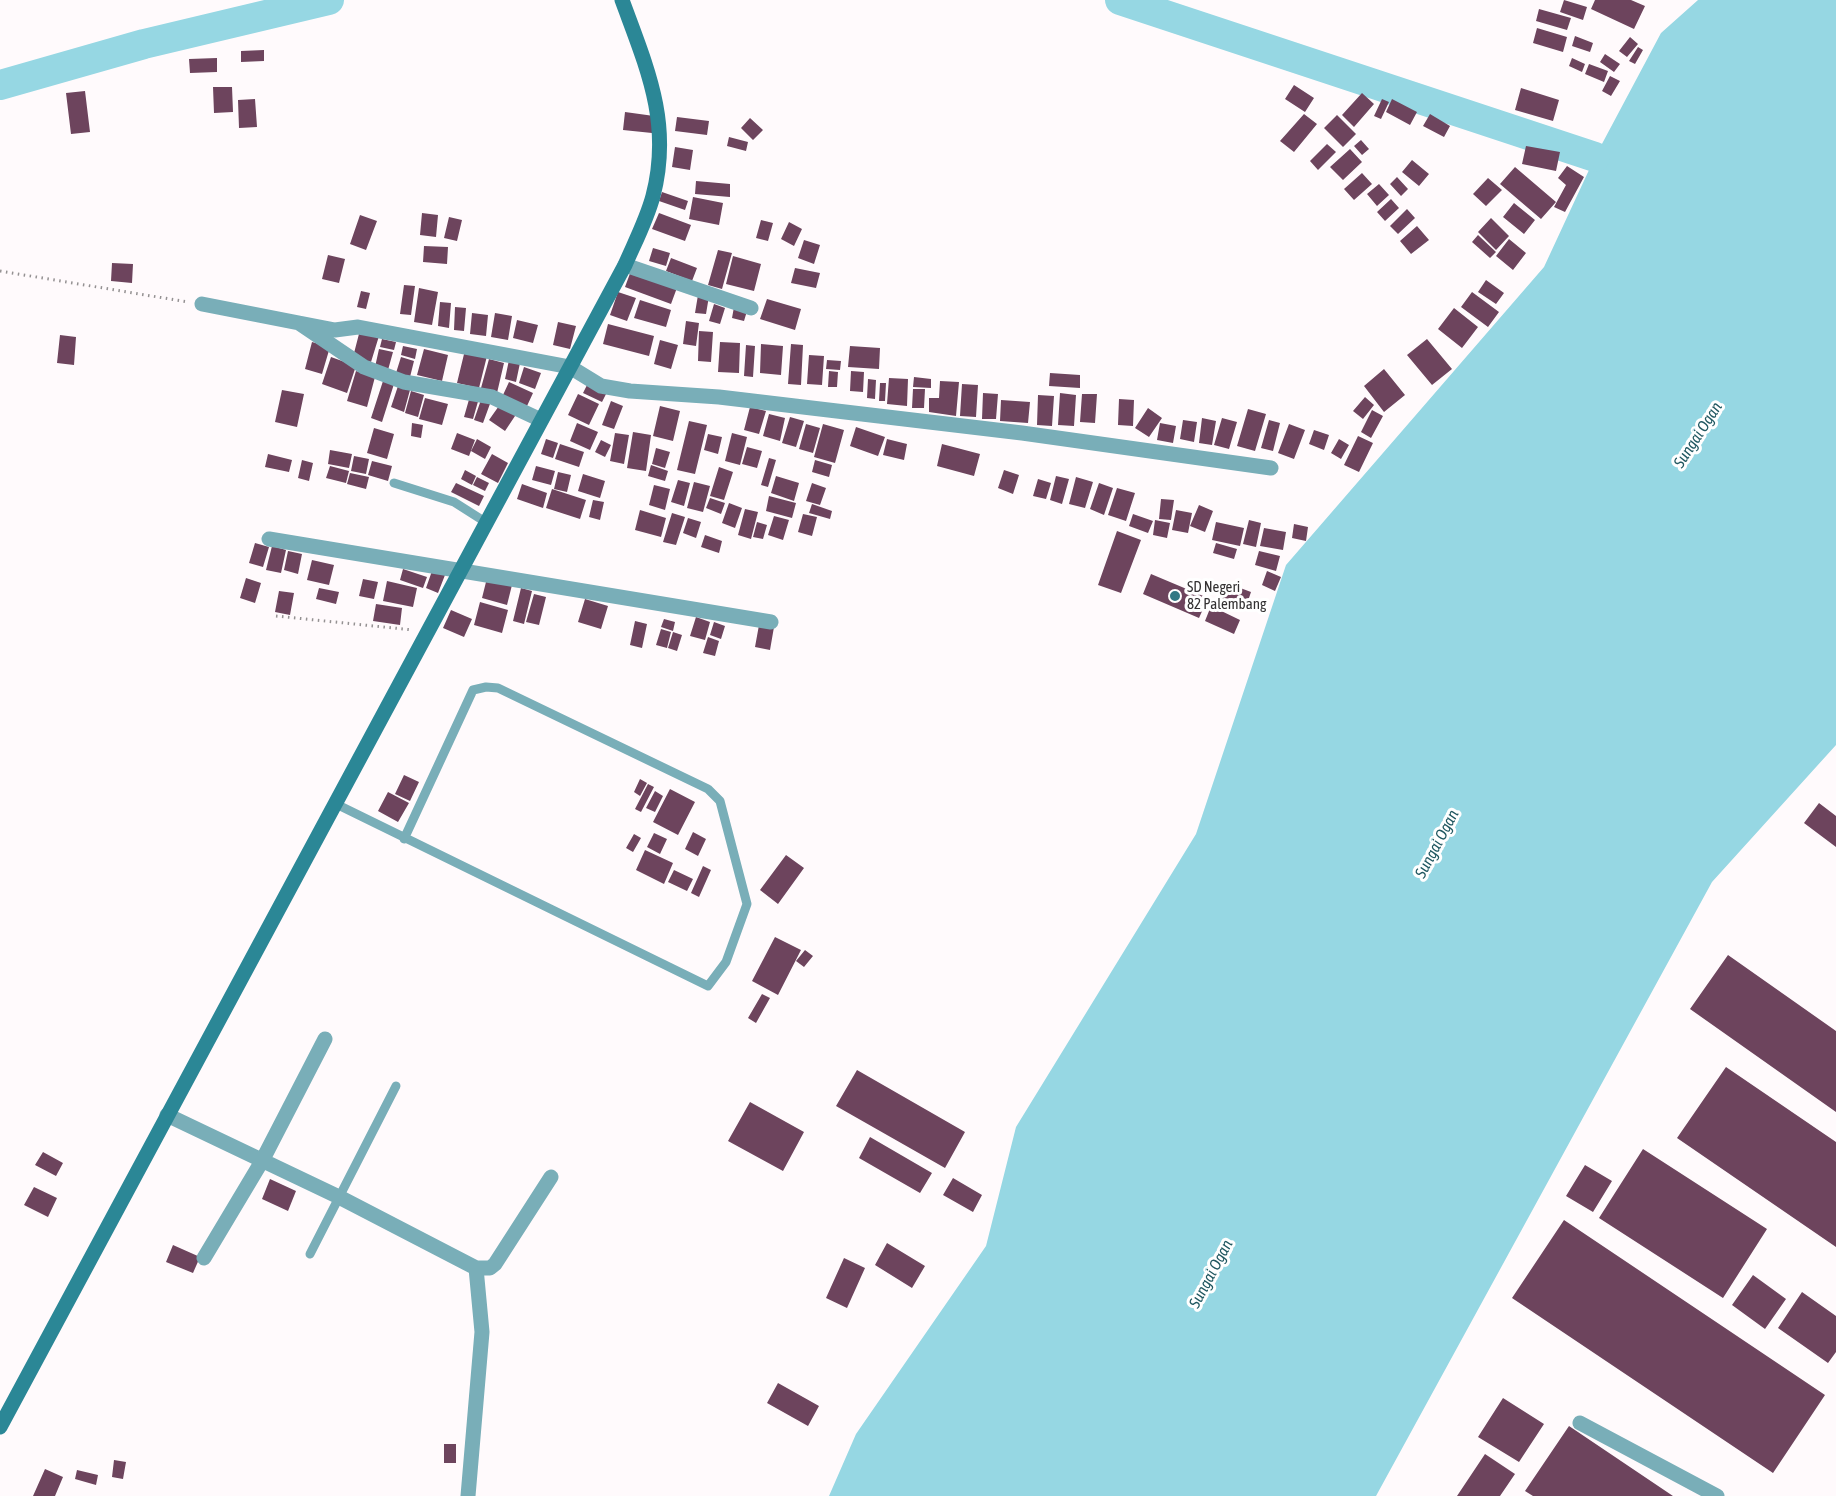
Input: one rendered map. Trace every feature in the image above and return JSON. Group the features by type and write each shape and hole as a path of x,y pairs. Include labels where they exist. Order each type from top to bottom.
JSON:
{"street":[{"path":"0,1427 625,265 653,198 661,162 660,118 653,84 622,0"},
{"path":"625,265 751,308"},
{"path":"202,304 299,323 333,337 364,367 404,382 492,397 541,420"},
{"path":"333,337 358,327 570,367 601,386 630,391 719,397 1011,432 1271,468"},
{"path":"269,539 771,622"},
{"path":"204,1258 262,1161 325,1039"},
{"path":"167,1115 339,1197 476,1268 490,1268 495,1264 551,1177"},
{"path":"468,1496 482,1332 476,1268"},
{"path":"1581,1423 1717,1496"}],"lane":[{"path":"394,483 454,502 487,523"},
{"path":"334,803 404,839 708,986 726,962 747,904 720,801 708,789 498,688 486,687 473,690 404,839"},
{"path":"310,1254 396,1086"}],"path":[{"path":"0,271 202,304"},
{"path":"276,616 426,632"}],"water":[{"name":"Sungai Ogan","path":"1698,0 1836,0 1836,745 1712,882 1376,1496 829,1496 856,1434 986,1246 1016,1127 1196,834 1286,565 1544,267 1595,157 1661,33"}],"building":[{"path":"1564,0 1587,7 1583,20 1560,12"},
{"path":"1595,0 1631,0 1645,6 1634,29 1591,9"},
{"path":"1539,9 1571,18 1567,30 1536,21"},
{"path":"1537,28 1567,37 1563,52 1533,43"},
{"path":"1575,36 1593,43 1590,52 1572,46"},
{"path":"1630,37 1638,44 1627,57 1619,51"},
{"path":"1638,47 1643,50 1635,64 1629,61"},
{"path":"264,50 264,61 241,62 241,51"},
{"path":"1605,54 1620,64 1614,72 1600,62"},
{"path":"217,58 217,72 190,73 189,59"},
{"path":"1572,58 1585,64 1582,72 1569,66"},
{"path":"1589,64 1608,71 1604,82 1585,74"},
{"path":"1610,76 1620,81 1611,96 1602,91"},
{"path":"1294,85 1314,98 1305,112 1285,99"},
{"path":"213,87 232,87 233,112 214,113"},
{"path":"1521,88 1559,100 1553,121 1515,110"},
{"path":"85,91 90,132 71,134 66,93"},
{"path":"1362,93 1374,104 1354,127 1342,115"},
{"path":"255,99 257,127 239,128 238,100"},
{"path":"1382,99 1389,102 1381,119 1374,116"},
{"path":"1392,99 1417,112 1410,125 1386,112"},
{"path":"625,112 654,116 652,133 623,130"},
{"path":"1304,114 1317,124 1294,152 1280,141"},
{"path":"1430,114 1450,126 1444,137 1423,126"},
{"path":"1337,115 1356,134 1343,147 1324,128"},
{"path":"677,117 709,121 707,135 675,131"},
{"path":"750,118 763,130 753,140 741,128"},
{"path":"729,137 748,142 746,151 727,146"},
{"path":"1361,140 1369,149 1362,155 1354,146"},
{"path":"1327,144 1336,152 1318,170 1310,161"},
{"path":"1526,146 1560,152 1556,171 1522,164"},
{"path":"675,147 693,150 690,170 672,167"},
{"path":"1350,149 1362,162 1343,180 1330,167"},
{"path":"1412,160 1429,174 1419,186 1402,172"},
{"path":"1567,166 1584,177 1565,212 1554,207 1566,185 1558,178"},
{"path":"1515,167 1556,202 1541,219 1500,184"},
{"path":"1362,173 1372,184 1354,200 1344,189"},
{"path":"1397,177 1408,189 1401,196 1390,184"},
{"path":"1488,178 1502,190 1486,206 1473,194"},
{"path":"696,181 730,184 730,197 695,194"},
{"path":"1379,184 1389,195 1377,206 1367,194"},
{"path":"662,192 688,201 685,210 659,201"},
{"path":"693,197 723,203 719,225 689,219"},
{"path":"1391,199 1399,208 1385,221 1377,212"},
{"path":"1514,203 1535,220 1524,234 1503,217"},
{"path":"1407,209 1415,218 1398,234 1390,226"},
{"path":"422,213 438,215 436,237 420,235"},
{"path":"659,213 691,225 685,241 652,229"},
{"path":"360,215 377,221 366,250 350,244"},
{"path":"449,217 462,220 457,241 444,238"},
{"path":"1491,218 1509,236 1496,250 1478,232"},
{"path":"761,220 773,223 768,241 756,238"},
{"path":"789,222 802,229 794,246 781,239"},
{"path":"1417,226 1429,240 1411,254 1400,241"},
{"path":"1478,235 1496,252 1490,258 1472,242"},
{"path":"1509,239 1526,253 1513,270 1496,256"},
{"path":"804,240 820,245 814,264 798,258"},
{"path":"424,246 448,247 447,264 423,262"},
{"path":"653,248 670,253 666,266 649,261"},
{"path":"718,250 732,253 722,289 708,285"},
{"path":"328,255 345,259 339,283 322,279"},
{"path":"733,256 761,264 754,291 726,284"},
{"path":"671,258 697,268 692,281 666,271"},
{"path":"112,263 133,264 132,283 111,281"},
{"path":"632,268 678,285 671,304 625,287"},
{"path":"795,268 820,273 816,288 791,283"},
{"path":"1486,280 1504,293 1496,304 1478,292"},
{"path":"404,285 415,286 411,315 400,314"},
{"path":"419,288 438,292 432,325 414,322"},
{"path":"361,291 370,293 366,309 357,307"},
{"path":"618,292 636,298 627,321 610,315"},
{"path":"1472,292 1499,312 1488,327 1461,307"},
{"path":"698,295 709,296 706,314 695,313"},
{"path":"767,299 801,309 795,330 760,319"},
{"path":"640,300 671,310 666,327 634,318"},
{"path":"440,302 451,303 449,328 438,326"},
{"path":"714,304 725,308 720,324 709,321"},
{"path":"455,307 466,308 464,331 454,330"},
{"path":"734,307 747,311 744,321 732,318"},
{"path":"1454,308 1478,327 1462,348 1438,329"},
{"path":"472,313 488,315 486,336 470,334"},
{"path":"495,313 512,316 508,340 491,337"},
{"path":"517,320 538,325 533,343 513,338"},
{"path":"686,321 699,323 696,346 683,344"},
{"path":"558,322 576,326 570,349 553,345"},
{"path":"608,324 654,336 649,356 603,344"},
{"path":"360,330 379,336 371,362 353,357"},
{"path":"699,331 713,332 711,362 698,361"},
{"path":"60,335 76,337 74,365 57,363"},
{"path":"382,339 396,342 394,350 380,347"},
{"path":"1427,339 1452,369 1432,385 1407,355"},
{"path":"660,340 678,345 671,369 654,364"},
{"path":"312,342 330,347 322,374 305,369"},
{"path":"720,342 740,343 739,373 718,372"},
{"path":"761,344 783,346 781,375 760,373"},
{"path":"791,344 803,345 801,385 788,384"},
{"path":"746,345 755,346 753,377 744,376"},
{"path":"403,346 417,349 415,359 401,355"},
{"path":"850,346 880,348 879,369 848,367"},
{"path":"379,349 393,352 388,370 375,367"},
{"path":"424,349 448,355 442,381 417,375"},
{"path":"465,350 487,356 479,388 457,383"},
{"path":"809,355 824,356 822,385 807,384"},
{"path":"331,357 356,366 347,393 322,384"},
{"path":"401,357 414,361 410,377 396,373"},
{"path":"489,359 504,363 497,393 481,388"},
{"path":"509,360 520,363 516,382 505,379"},
{"path":"827,360 841,361 840,370 826,369"},
{"path":"524,367 541,373 535,389 519,383"},
{"path":"1384,369 1405,395 1384,412 1364,386"},
{"path":"356,371 375,377 367,407 347,401"},
{"path":"829,371 838,372 837,387 828,387"},
{"path":"851,371 864,372 863,392 850,391"},
{"path":"1050,373 1080,375 1080,388 1049,386"},
{"path":"914,377 931,379 931,388 913,387"},
{"path":"889,378 908,379 907,406 887,404"},
{"path":"868,379 876,380 875,399 867,398"},
{"path":"383,381 394,384 382,422 371,418"},
{"path":"589,381 608,390 602,402 583,393"},
{"path":"940,381 959,382 956,416 929,412 929,398 939,398"},
{"path":"509,382 533,393 527,406 503,395"},
{"path":"880,383 886,383 885,401 879,401"},
{"path":"962,384 978,385 976,417 960,416"},
{"path":"398,386 410,390 404,412 391,407"},
{"path":"913,389 925,389 924,408 912,408"},
{"path":"282,390 304,394 297,427 275,422"},
{"path":"411,391 424,395 418,417 405,413"},
{"path":"983,393 998,394 996,419 982,419"},
{"path":"1060,393 1076,395 1074,426 1058,425"},
{"path":"578,394 599,404 589,425 568,415"},
{"path":"1082,394 1097,394 1095,423 1080,422"},
{"path":"1038,395 1054,396 1052,426 1037,425"},
{"path":"470,396 479,398 473,419 464,417"},
{"path":"482,397 491,401 483,423 474,420"},
{"path":"1365,397 1374,405 1363,419 1353,411"},
{"path":"425,398 448,404 442,425 419,419"},
{"path":"1119,399 1134,400 1133,426 1118,425"},
{"path":"1001,400 1030,402 1028,423 1000,421"},
{"path":"611,401 623,406 614,429 602,425"},
{"path":"501,403 517,413 505,431 489,420"},
{"path":"660,406 680,411 673,441 653,436"},
{"path":"750,407 766,411 759,434 744,430"},
{"path":"1148,408 1162,418 1149,437 1135,428"},
{"path":"1248,409 1266,414 1255,451 1237,446"},
{"path":"1372,410 1383,416 1371,438 1361,432"},
{"path":"769,414 785,418 780,441 763,436"},
{"path":"790,417 804,421 796,447 782,443"},
{"path":"1202,418 1216,421 1212,445 1199,443"},
{"path":"1222,418 1237,422 1229,449 1214,445"},
{"path":"1183,420 1197,422 1194,442 1180,439"},
{"path":"1269,420 1280,423 1273,451 1261,448"},
{"path":"689,421 707,425 695,474 677,470"},
{"path":"412,423 423,425 421,438 411,436"},
{"path":"577,423 598,432 590,450 570,441"},
{"path":"1160,423 1176,426 1173,443 1157,440"},
{"path":"806,424 820,428 813,453 799,449"},
{"path":"823,424 844,430 835,463 814,457"},
{"path":"1289,424 1305,430 1294,459 1278,453"},
{"path":"856,427 885,437 878,456 850,446"},
{"path":"374,428 394,434 387,459 367,453"},
{"path":"1314,430 1329,435 1324,450 1309,444"},
{"path":"633,432 651,435 646,471 627,468"},
{"path":"457,433 475,440 469,456 451,449"},
{"path":"615,433 629,435 624,464 610,461"},
{"path":"732,433 747,437 740,465 725,461"},
{"path":"708,434 722,437 718,454 704,450"},
{"path":"1358,436 1373,443 1359,472 1344,465"},
{"path":"477,439 491,447 485,459 471,451"},
{"path":"546,439 558,443 553,458 541,454"},
{"path":"887,439 907,444 904,460 883,455"},
{"path":"1339,439 1349,445 1341,459 1331,453"},
{"path":"601,440 611,445 605,457 595,452"},
{"path":"560,444 584,452 579,467 555,459"},
{"path":"942,444 980,454 974,476 937,466"},
{"path":"747,447 762,451 757,468 742,464"},
{"path":"656,448 670,452 665,468 652,464"},
{"path":"330,450 352,454 349,468 328,464"},
{"path":"268,454 292,460 289,472 265,467"},
{"path":"492,454 508,463 498,483 481,474"},
{"path":"354,456 369,459 366,474 351,471"},
{"path":"769,458 776,460 768,487 761,485"},
{"path":"302,460 313,463 309,481 298,478"},
{"path":"815,460 832,465 829,477 812,472"},
{"path":"372,461 392,466 388,481 368,475"},
{"path":"651,465 668,471 665,481 648,476"},
{"path":"330,466 349,471 346,483 326,478"},
{"path":"536,466 555,471 551,485 532,480"},
{"path":"719,467 733,472 724,500 710,496"},
{"path":"465,470 476,476 472,485 461,479"},
{"path":"1004,470 1019,475 1013,494 998,488"},
{"path":"558,472 571,475 567,492 554,489"},
{"path":"350,473 369,477 366,489 347,484"},
{"path":"583,474 605,481 600,498 578,491"},
{"path":"776,476 799,483 794,501 771,493"},
{"path":"1056,476 1069,479 1062,504 1050,500"},
{"path":"477,477 489,483 485,491 473,485"},
{"path":"1076,477 1093,482 1085,508 1069,504"},
{"path":"1038,479 1051,483 1046,499 1033,496"},
{"path":"678,480 690,483 684,506 671,502"},
{"path":"694,482 710,486 703,512 687,508"},
{"path":"456,483 484,496 479,506 451,492"},
{"path":"812,483 826,488 820,505 806,501"},
{"path":"1099,483 1113,488 1104,515 1090,509"},
{"path":"522,484 547,493 543,508 517,499"},
{"path":"654,485 670,489 665,510 649,505"},
{"path":"1117,488 1135,493 1126,521 1108,515"},
{"path":"552,489 586,500 580,519 546,508"},
{"path":"769,496 796,503 792,518 766,511"},
{"path":"710,498 725,503 721,514 706,508"},
{"path":"1161,499 1174,500 1171,520 1159,519"},
{"path":"593,500 604,502 600,520 589,517"},
{"path":"729,503 742,508 735,528 722,523"},
{"path":"812,504 832,511 830,519 809,513"},
{"path":"1199,505 1213,511 1205,532 1190,526"},
{"path":"745,509 758,512 751,539 738,535"},
{"path":"640,510 666,518 661,537 635,530"},
{"path":"1176,510 1192,513 1188,533 1172,530"},
{"path":"672,513 685,517 676,545 663,542"},
{"path":"803,514 817,517 812,536 798,532"},
{"path":"1133,514 1153,521 1148,533 1129,526"},
{"path":"774,516 789,520 783,540 768,535"},
{"path":"688,518 701,522 696,538 683,533"},
{"path":"1155,520 1170,523 1167,538 1153,535"},
{"path":"1249,520 1261,523 1256,547 1243,544"},
{"path":"757,522 767,525 763,539 753,537"},
{"path":"1216,522 1244,528 1240,546 1212,540"},
{"path":"1294,524 1308,527 1306,541 1292,538"},
{"path":"1264,528 1286,532 1283,550 1260,546"},
{"path":"1117,531 1141,540 1121,593 1098,585"},
{"path":"705,535 722,541 719,553 701,547"},
{"path":"255,543 269,547 263,567 249,563"},
{"path":"1216,543 1237,549 1234,559 1213,553"},
{"path":"272,546 286,550 281,573 266,570"},
{"path":"288,551 302,554 298,574 284,570"},
{"path":"1259,551 1280,556 1276,571 1255,565"},
{"path":"312,560 334,565 329,585 307,580"},
{"path":"403,569 427,577 423,588 400,580"},
{"path":"432,571 445,575 438,593 426,588"},
{"path":"1267,571 1281,577 1275,591 1262,585"},
{"name":"SD Negeri 82 Palembang","path":"1151,574 1208,598 1199,618 1143,594"},
{"path":"246,578 261,583 255,603 240,598"},
{"path":"487,578 512,585 507,605 482,598"},
{"path":"363,579 378,582 374,599 359,596"},
{"path":"387,581 417,588 413,607 383,601"},
{"path":"1227,583 1251,592 1245,610 1220,601"},
{"path":"319,588 339,592 336,604 316,599"},
{"path":"521,588 532,591 524,624 513,621"},
{"path":"279,591 294,593 290,615 275,612"},
{"path":"534,594 546,597 539,625 526,622"},
{"path":"585,599 608,606 601,629 578,622"},
{"path":"480,602 508,610 502,633 474,625"},
{"path":"376,604 402,608 400,625 373,621"},
{"path":"1211,606 1240,620 1234,634 1205,621"},
{"path":"451,610 472,619 464,637 443,628"},
{"path":"696,617 710,622 705,640 690,636"},
{"path":"664,619 675,622 673,631 661,627"},
{"path":"635,621 647,624 642,648 630,645"},
{"path":"714,622 725,626 721,639 710,635"},
{"path":"759,625 774,627 770,650 755,647"},
{"path":"661,629 671,632 667,648 656,645"},
{"path":"673,632 682,635 677,651 668,648"},
{"path":"708,637 719,641 715,656 703,653"},
{"path":"404,775 419,782 410,801 395,794"},
{"path":"640,779 647,783 640,796 634,792"},
{"path":"648,784 654,787 641,812 635,809"},
{"path":"670,789 695,802 678,835 653,822"},
{"path":"655,791 663,796 655,812 646,808"},
{"path":"388,792 409,803 398,822 378,811"},
{"path":"1819,803 1836,816 1836,847 1804,823"},
{"path":"693,832 706,839 698,856 685,849"},
{"path":"654,833 667,839 660,854 647,847"},
{"path":"634,834 641,838 633,852 626,848"},
{"path":"645,850 673,863 664,884 636,870"},
{"path":"786,855 804,868 778,904 760,890"},
{"path":"703,866 711,870 699,897 691,893"},
{"path":"674,870 693,879 687,891 668,882"},
{"path":"775,937 801,950 778,995 752,981"},
{"path":"805,950 813,956 804,967 796,961"},
{"path":"1728,955 1836,1031 1836,1112 1690,1009"},
{"path":"762,994 770,998 756,1023 748,1018"},
{"path":"1726,1067 1836,1142 1836,1247 1677,1138"},
{"path":"857,1070 965,1132 945,1168 836,1106"},
{"path":"750,1102 804,1132 783,1171 728,1141"},
{"path":"870,1137 932,1173 920,1193 859,1158"},
{"path":"1643,1149 1767,1229 1723,1298 1599,1218"},
{"path":"43,1152 63,1163 56,1176 35,1165"},
{"path":"1585,1165 1612,1181 1593,1212 1566,1196"},
{"path":"953,1178 982,1195 973,1212 943,1195"},
{"path":"270,1179 296,1191 288,1211 262,1199"},
{"path":"34,1187 57,1198 48,1217 24,1205"},
{"path":"1564,1220 1825,1395 1773,1473 1512,1298"},
{"path":"887,1243 925,1266 912,1288 875,1265"},
{"path":"173,1245 200,1257 193,1273 166,1262"},
{"path":"844,1258 865,1268 847,1308 826,1298"},
{"path":"1753,1275 1786,1299 1765,1329 1732,1305"},
{"path":"1802,1292 1836,1316 1836,1352 1828,1363 1778,1328"},
{"path":"778,1383 819,1406 808,1426 767,1403"},
{"path":"1503,1398 1544,1424 1519,1462 1478,1437"},
{"path":"1569,1426 1673,1496 1533,1496 1525,1491"},
{"path":"444,1444 456,1444 456,1463 444,1463"},
{"path":"1485,1454 1515,1474 1500,1496 1457,1496"},
{"path":"114,1460 126,1462 123,1479 112,1477"},
{"path":"45,1469 63,1477 55,1496 33,1496"},
{"path":"77,1470 98,1475 96,1485 75,1479"}],"waterway":[{"path":"0,85 144,44 329,0"},
{"path":"1120,0 1595,157"}],"place":[{"name":"SD Negeri 82 Palembang","path":"1175,596"}]}
